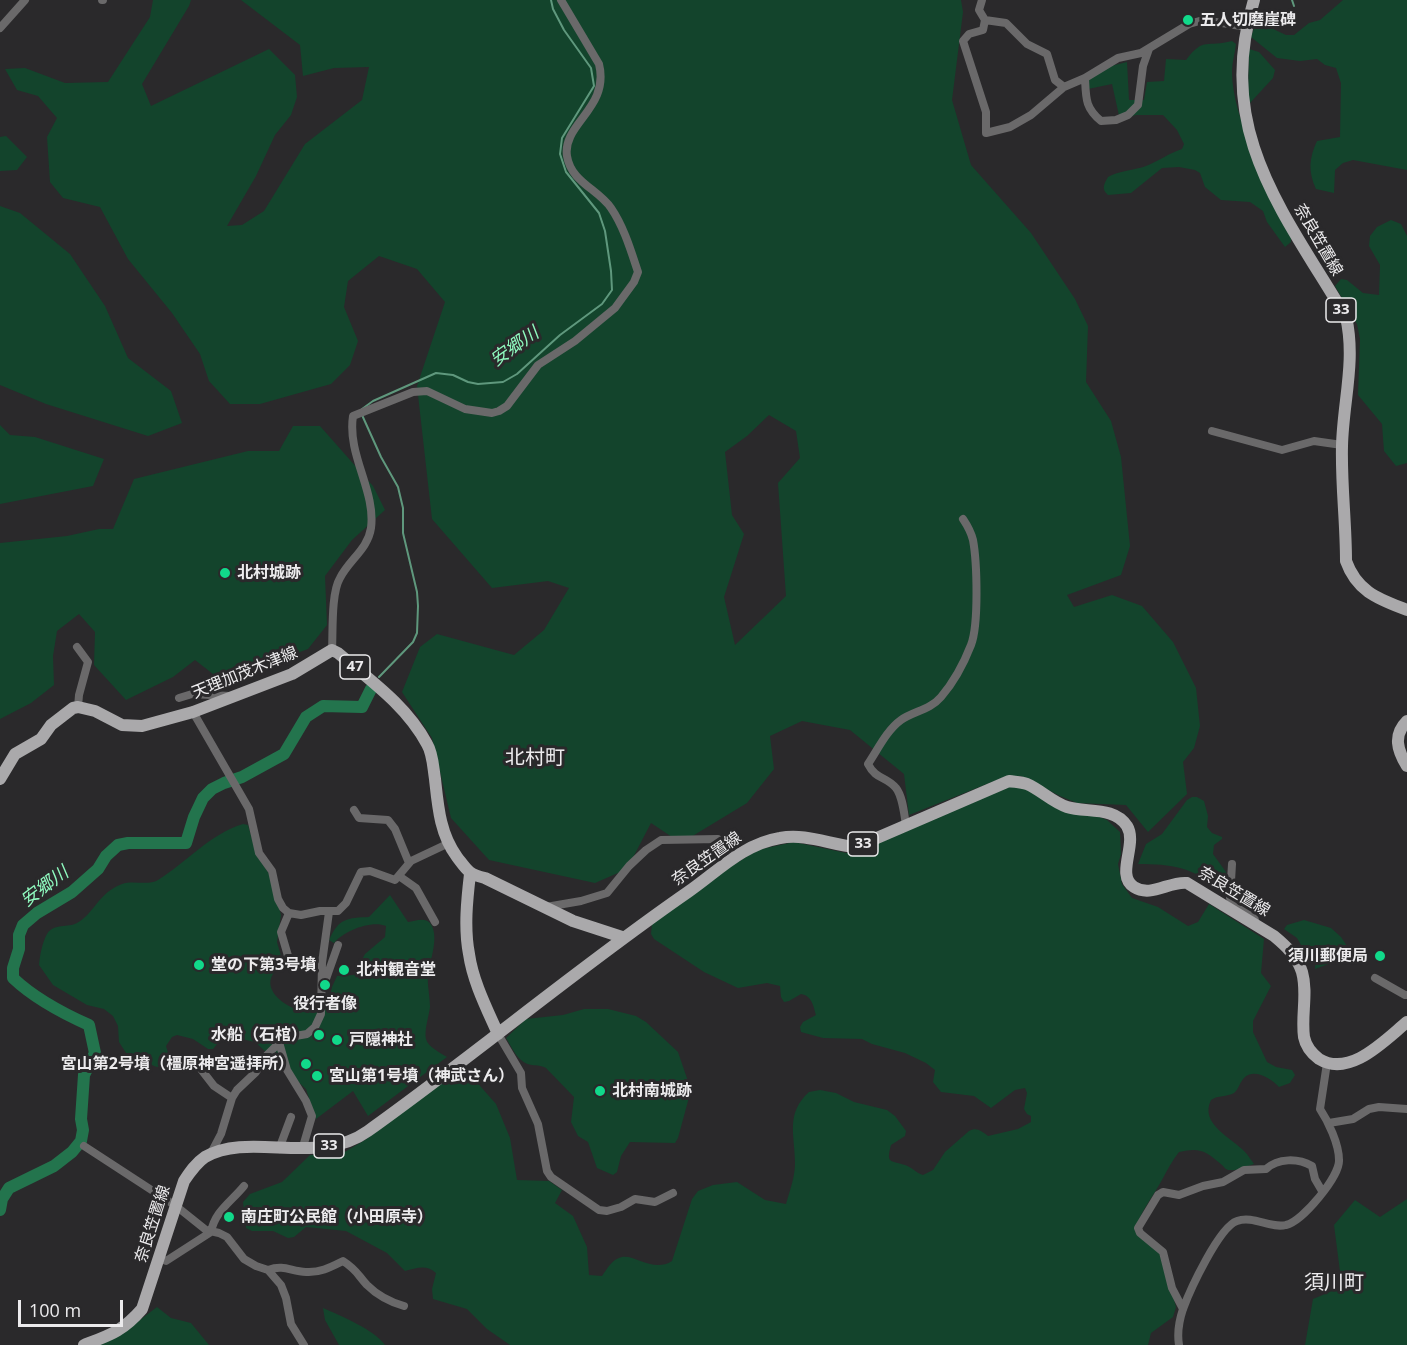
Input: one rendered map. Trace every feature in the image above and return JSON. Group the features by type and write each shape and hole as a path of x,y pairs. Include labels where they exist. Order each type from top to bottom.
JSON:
{"main road":[{"name":"奈良笠置線","path":"1254,0 1242,56 1241,84 1249,135 1290,228 1346,317 1349,330 1350,370 1342,445 1346,561 1350,572 1365,591 1407,610"},
{"name":"天理加茂木津線","path":"78,707 95,711 122,725 132,727 193,712 292,674 332,650"},
{"name":"47","path":"332,650 338,652 400,707 416,725 429,746 433,760 438,808 447,844 470,874"},
{"path":"0,779 15,754 41,739 51,725 73,708 78,707"},
{"path":"1407,721 1400,728 1398,741 1399,753 1407,766"},
{"name":"奈良笠置線","path":"84,1345 130,1324 142,1310 184,1181 200,1161 210,1155 239,1147 302,1150 344,1143 364,1134 498,1034 622,937 737,855 756,845 779,838 808,837 837,845 856,847 1009,781 1025,783 1068,808 1100,811 1116,816 1126,824 1131,843 1127,876 1129,884 1143,891 1153,891 1179,882 1188,883 1287,946 1302,972 1303,1027 1307,1046 1313,1054 1327,1063"},
{"path":"498,1034 469,955 467,910 470,874 484,878 592,929 622,937"},
{"path":"1327,1063 1336,1065 1361,1058 1407,1022"}],"street":[{"path":"0,28 25,0"},
{"path":"332,650 333,617 339,578 364,546 371,529 371,510 353,443 351,427 353,416 413,392 428,392 465,409 481,412 499,411 507,406 538,365 597,325 615,308 634,282 638,272 624,233 611,208 584,185 573,172 567,158 566,145 600,92 602,75 599,64 561,0"},
{"path":"972,0 985,20 983,30 969,34 963,41 986,112 986,133 1010,127 1031,115 1064,87 1118,58 1141,53 1180,29 1203,20 1247,27"},
{"path":"979,10 982,0"},
{"path":"985,20 1006,23 1027,44 1047,54 1055,80 1064,87"},
{"path":"1084,78 1086,100 1090,112 1101,121 1116,120 1128,115 1138,105 1143,66 1149,49"},
{"path":"1212,431 1282,450 1314,441 1342,445"},
{"path":"906,825 899,792 894,786 873,773 868,764 893,726 904,718 923,711 940,699 952,682 972,644 975,625 975,557 972,539 963,519"},
{"path":"77,647 88,662 78,694 78,707"},
{"path":"179,698 192,694 234,696"},
{"path":"193,712 249,809 260,853 272,871 278,899 290,913 301,915 320,911 338,911 346,903 364,870 394,880 409,863 447,844"},
{"path":"354,810 359,818 388,820 395,829 409,863"},
{"path":"544,907 581,901 607,893 629,866 660,840 718,839 737,855"},
{"path":"1232,864 1230,898 1254,916 1256,925"},
{"path":"399,876 416,888 435,922"},
{"path":"210,1155 221,1134 232,1098 242,1084 256,1072 266,1056 284,1038 307,1034 315,1027 321,1014 322,963 329,912"},
{"path":"290,913 281,932 291,966"},
{"path":"322,982 326,979 338,945"},
{"path":"1375,978 1407,995"},
{"path":"498,1034 521,1073 522,1088 538,1124 547,1171 551,1177 599,1210 607,1211 621,1207 635,1199 655,1202 673,1193"},
{"path":"279,1042 286,1070 306,1101 312,1116 302,1150"},
{"path":"1179,1345 1178,1329 1183,1309 1225,1229 1238,1220 1275,1226 1294,1222 1306,1212 1330,1182 1340,1161 1329,1123 1320,1109 1327,1063"},
{"path":"200,1068 214,1086 232,1098"},
{"path":"1329,1123 1353,1119 1369,1109 1379,1107 1407,1109"},
{"path":"279,1149 291,1117"},
{"path":"84,1146 176,1206 211,1232 219,1233 227,1238 244,1259 256,1266 268,1270 285,1267 305,1272 326,1270 343,1261 356,1269 366,1284 379,1295 404,1306"},
{"path":"1183,1309 1172,1288 1163,1252 1140,1233 1138,1228 1158,1195 1164,1192 1179,1195 1222,1182 1244,1170 1266,1169 1272,1163 1283,1161 1305,1162 1312,1166 1315,1179 1322,1191"},
{"path":"160,1258 166,1261 211,1232 213,1221 244,1186"},
{"path":"268,1270 281,1285 291,1324 304,1345"}],"green space":[{"path":"153,0 191,0 142,84 151,106 269,49 295,75 297,97 291,115 275,135 256,176 227,226 242,225 264,211 305,144 362,100 369,67 334,68 303,76 300,45 241,0 961,0 963,12 952,100 971,165 1031,233 1075,299 1088,326 1086,382 1111,421 1121,457 1130,546 1121,575 1067,595 1074,607 1112,595 1142,606 1173,642 1196,688 1200,726 1194,748 1183,762 1187,794 1148,832 1126,805 1077,803 1021,776 1007,776 909,815 904,774 850,730 802,721 770,736 774,769 747,803 681,843 651,823 627,869 595,883 489,860 451,818 432,738 402,692 420,647 437,634 514,655 544,630 569,588 548,581 492,588 432,519 417,386 445,302 417,269 379,256 348,281 344,307 358,341 350,365 331,384 260,404 230,404 209,381 200,354 172,313 128,259 100,207 63,198 50,182 47,137 57,118 38,96 17,90 5,69 25,68 65,83 108,82 150,17","holes":["769,415 796,431 800,458 778,483 786,596 735,645 724,597 744,534 732,515 725,452 747,436"]},
{"path":"1343,0 1407,0 1407,170 1353,160 1343,163 1335,170 1334,193 1316,189 1310,165 1317,141 1340,137 1341,83 1336,68 1325,65 1317,59 1300,61 1277,58 1251,37 1254,28 1271,28 1286,35 1294,35 1309,23 1320,20"},
{"path":"1232,41 1236,44 1232,71 1233,90 1238,110 1254,155 1291,237 1291,242 1285,247 1267,222 1263,211 1250,202 1221,200 1205,187 1200,173 1195,170 1179,167 1162,168 1131,193 1108,195 1104,189 1108,177 1151,164 1182,149 1184,144 1177,130 1163,115 1136,115 1120,120 1112,84 1088,89 1087,80 1103,68 1127,62 1129,100 1144,100 1147,82 1164,81 1166,59 1186,60 1202,45"},
{"path":"1249,49 1259,52 1275,70 1273,78 1250,103 1248,101"},
{"path":"6,136 27,157 17,170 0,171 0,137"},
{"path":"0,206 20,213 70,254 105,306 128,358 171,391 182,423 148,436 46,404 0,385"},
{"path":"1391,220 1401,224 1407,236 1407,463 1396,466 1384,451 1382,424 1358,395 1360,339 1357,324 1335,286 1341,279 1347,280 1363,293 1379,295 1380,265 1369,246 1370,236 1377,227"},
{"path":"0,425 10,435 35,437 104,459 93,486 0,504"},
{"path":"293,426 320,426 373,486 385,510 352,540 325,576 327,625 308,649 222,681 195,660 173,677 126,700 94,665 95,632 79,614 57,631 53,656 54,685 31,703 0,719 0,543 113,529 134,479 248,451 279,451"},
{"path":"1005,785 1025,787 1107,820 1120,832 1121,854 1118,864 1122,884 1132,898 1158,907 1188,926 1198,922 1209,904 1264,939 1261,973 1271,986 1253,1021 1253,1032 1267,1062 1276,1067 1292,1070 1295,1075 1290,1083 1279,1087 1258,1074 1249,1075 1243,1079 1234,1093 1211,1100 1208,1109 1213,1123 1245,1152 1254,1164 1229,1170 1202,1151 1179,1152 1143,1211 1135,1231 1161,1254 1176,1307 1173,1317 1151,1333 1148,1345 510,1345 487,1329 467,1309 433,1299 432,1289 436,1273 433,1270 421,1267 405,1271 387,1253 346,1231 306,1227 294,1237 288,1238 273,1231 252,1231 246,1228 243,1202 250,1194 282,1182 310,1155 343,1153 365,1140 455,1072 474,1079 496,1104 510,1138 517,1180 549,1181 562,1190 555,1203 573,1216 587,1247 589,1275 602,1276 614,1261 624,1257 657,1265 672,1261 692,1199 698,1191 713,1185 737,1182 765,1200 786,1204 795,1168 794,1117 797,1108 809,1092 820,1090 836,1093 854,1102 887,1110 895,1116 906,1131 905,1136 891,1145 890,1160 923,1175 933,1170 945,1152 969,1131 981,1131 988,1136 1018,1129 1031,1122 1031,1116 1024,1109 1027,1093 1025,1088 1015,1090 991,1108 974,1096 941,1092 933,1082 935,1070 905,1053 862,1039 823,1038 801,1032 800,1027 803,1022 816,1015 812,1002 805,995 801,994 784,1002 780,986 767,983 738,988 704,972 654,939 651,934 652,924 757,850 794,842 846,853"},
{"path":"1192,797 1204,801 1208,816 1207,827 1212,833 1222,837 1214,845 1213,854 1226,872 1224,888 1219,891 1201,877 1182,868 1138,864 1146,844 1162,834 1187,800"},
{"path":"243,824 248,825 257,856 270,875 281,915 277,942 283,963 270,980 273,992 290,1006 302,1011 327,1008 337,976 354,975 365,954 385,937 386,926 373,924 358,928 344,934 334,943 329,940 336,927 344,921 369,917 390,895 408,922 425,920 433,928 434,948 428,974 430,1007 426,1039 429,1045 447,1057 368,1116 353,1091 316,1119 306,1089 255,1042 228,1036 223,1037 213,1049 208,1049 193,1039 177,1035 172,1037 166,1046 169,1056 168,1066 157,1067 128,1056 119,1042 118,1026 113,1016 104,1009 87,1005 53,985 39,965 47,934 53,928 77,923 88,915 108,892 122,884 150,883 158,880 209,841"},
{"path":"1304,920 1331,928 1341,937 1359,964 1334,962 1315,969 1316,955 1304,950 1297,938 1284,929 1287,925"},
{"path":"584,1009 608,1009 636,1016 646,1022 678,1052 691,1090 675,1143 630,1142 621,1156 617,1172 613,1175 597,1168 588,1142 578,1136 571,1122 574,1097 546,1068 527,1064 519,1058 506,1038 526,1019 563,1015"},
{"path":"1407,1199 1407,1345 1305,1345 1313,1299 1342,1287 1334,1225 1355,1200 1380,1217"},
{"path":"157,1307 171,1318 191,1323 209,1345 97,1345 128,1329"},
{"path":"323,1308 366,1329 385,1345 339,1345 325,1320"}],"waterway":[{"name":"安郷川","path":"362,409 373,401 436,373 453,375 478,384 503,382 517,374 560,335 602,304 612,290 605,231 599,213 566,172 560,154 562,138 594,86 591,68 564,30 551,0"},
{"path":"1292,0 1294,6"},
{"name":"安郷川","path":"362,415 398,487 403,508 403,533 417,592 418,606 417,633 413,642 379,677"},
{"name":"安郷川","path":"0,1210 2,1199 9,1188 54,1166 72,1152 81,1141 84,1075 95,1053 89,1025 49,1005 13,978 13,968 19,949 19,935 23,925 37,913 72,892 98,869 106,856 118,845 186,843 203,798 212,789 242,777 284,754 306,717 323,706 362,707 371,689"}],"place":[{"name":"五人切磨崖碑","path":"1188,20"},
{"name":"北村城跡","path":"225,573"},
{"name":"須川郵便局","path":"1380,956"},
{"name":"堂の下第3号墳","path":"199,965"},
{"name":"北村観音堂","path":"344,970"},
{"name":"役行者像","path":"325,985"},
{"name":"水船（石棺）","path":"319,1035"},
{"name":"戸隠神社","path":"337,1040"},
{"name":"宮山第2号墳（橿原神宮遥拝所）","path":"306,1064"},
{"name":"宮山第1号墳（神武さん）","path":"317,1076"},
{"name":"北村南城跡","path":"600,1091"},
{"name":"南庄町公民館（小田原寺）","path":"229,1217"}],"district":[{"name":"北村町","path":"535,758"},
{"name":"須川町","path":"1334,1283"}]}
